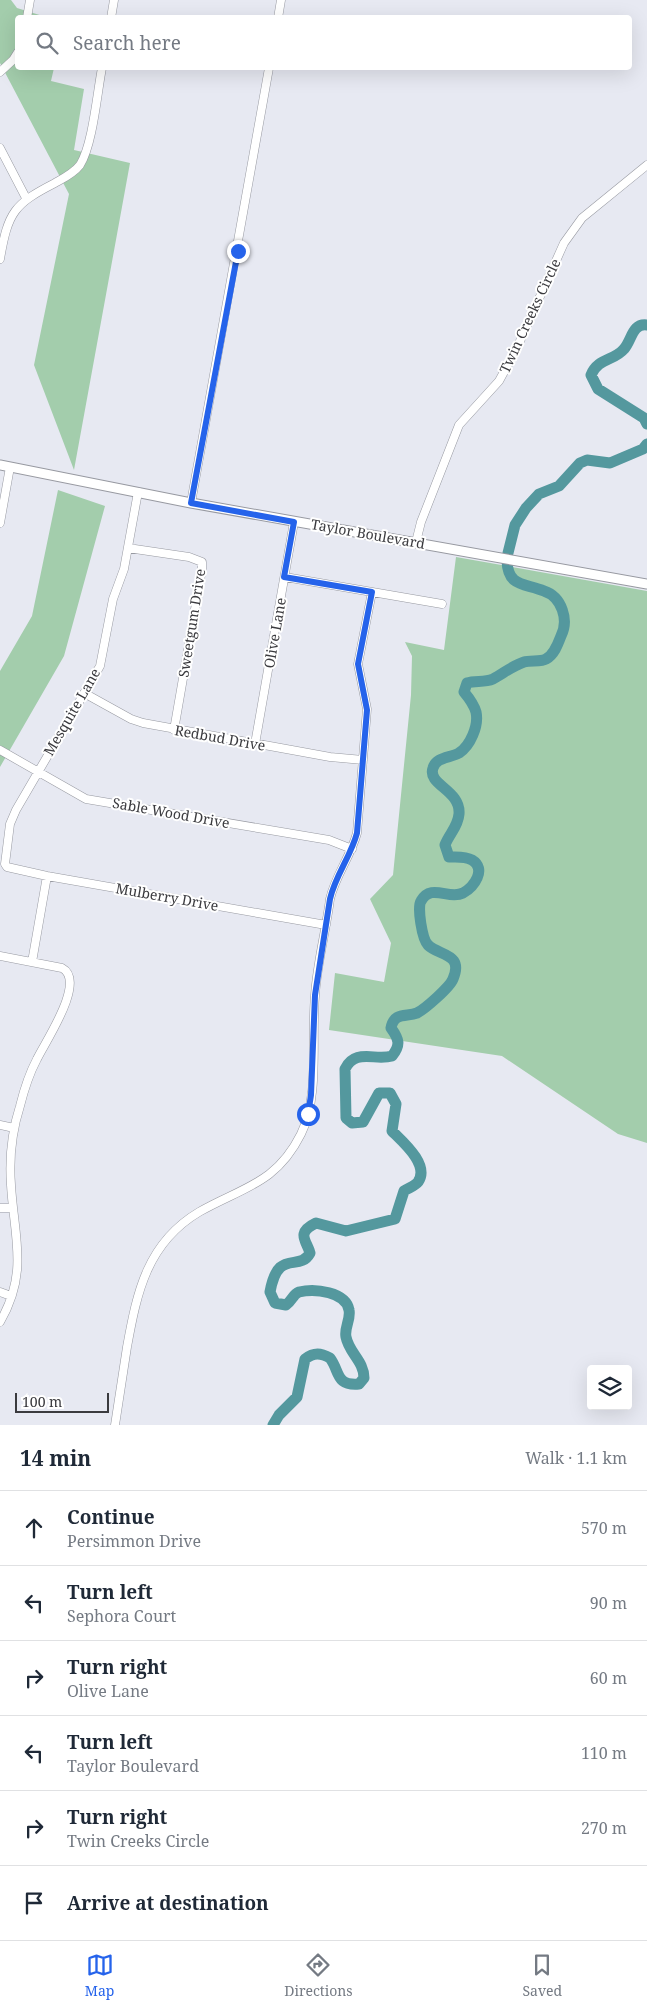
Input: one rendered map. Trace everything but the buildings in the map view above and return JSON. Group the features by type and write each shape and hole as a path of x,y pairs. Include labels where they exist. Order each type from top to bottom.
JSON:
{"street":[{"path":"27,15 30,0"},
{"path":"112,15 114,0"},
{"path":"278,15 281,0"},
{"path":"0,72 15,57"},
{"path":"0,259 4,234 15,211 26,198 66,177 79,166 88,143 102,70"},
{"path":"191,503 269,70"},
{"path":"0,148 26,198"},
{"name":"Twin Creeks Circle","path":"416,542 421,522 459,425 499,381 516,350 564,244 582,218 647,165"},
{"name":"Taylor Boulevard","path":"0,465 294,522 647,584"},
{"path":"0,523 10,467"},
{"name":"Mesquite Lane","path":"7,867 4,859 10,824 37,772 100,666 108,619 124,569 138,492"},
{"name":"Olive Lane","path":"255,744 294,522"},
{"name":"Sweetgum Drive","path":"128,548 188,557 202,562 174,730"},
{"path":"284,577 442,604"},
{"path":"115,1425 136,1297 146,1269 157,1251 171,1235 198,1213 260,1182 282,1164 301,1134 308,1114 311,1095 315,995 332,888 352,849 357,833 367,710 358,664 372,592"},
{"name":"Redbud Drive","path":"84,693 131,719 174,730 330,757 363,760"},
{"name":"Sable Wood Drive","path":"0,750 86,799 329,840 352,849"},
{"name":"Mulberry Drive","path":"7,867 46,876 326,925"},
{"path":"32,962 46,876"},
{"path":"0,956 67,971 70,976 64,1008 59,1022 36,1060 14,1128 10,1158 13,1208 19,1255 17,1278 0,1322"},
{"path":"0,1125 14,1128"},
{"path":"0,1208 13,1208"},
{"path":"0,1292 11,1296"}],"green space":[{"path":"0,0 11,0 17,8 40,15 15,15 15,70 54,70 51,81 84,89 74,150 130,163 74,470 34,365 69,194 0,63"},
{"path":"58,490 105,506 64,656 0,767 0,671 32,616"},
{"path":"456,557 647,591 647,1143 618,1134 502,1056 329,1030 335,973 384,982 391,943 370,899 393,875 411,695 412,656 405,642 444,650"}],"waterway":[{"path":"647,325 642,325 635,329 624,349 616,356 598,365 591,375 598,389 644,418 647,424"},
{"path":"508,553 515,525 526,508 539,494 559,486 580,463 587,460 610,463 643,449 647,444"},
{"path":"273,1425 279,1415 297,1397 305,1359 311,1355 318,1354 330,1358 339,1377 346,1383 359,1384 364,1378 362,1367 350,1348 346,1337 349,1317 347,1304 336,1295 321,1291 299,1292 286,1305 275,1303 270,1292 278,1270 283,1265 305,1259 310,1253 304,1234 306,1230 316,1223 346,1231 395,1219 404,1191 417,1183 421,1175 421,1168 414,1154 392,1131 396,1104 390,1093 379,1093 363,1122 352,1123 346,1118 345,1069 349,1063 360,1057 392,1056 398,1045 396,1035 391,1028 395,1019 421,1011 451,983 456,971 455,964 449,956 433,949 426,942 421,923 420,904 425,896 430,893 452,895 463,893 471,887 479,873 476,864 472,860 461,857 449,857 445,845 457,823 458,806 450,793 435,779 432,774 433,768 440,760 463,750 473,735 477,717 474,707 464,692 467,683 490,680 524,662 546,659 557,646 564,623 562,610 555,598 544,591 514,580 508,570 507,561"}],"route":[{"path":"238,251 191,503 294,522 284,577 372,592 358,664 367,710 357,833 354,846 332,888 330,899 315,995 311,1095 308,1114"}]}
